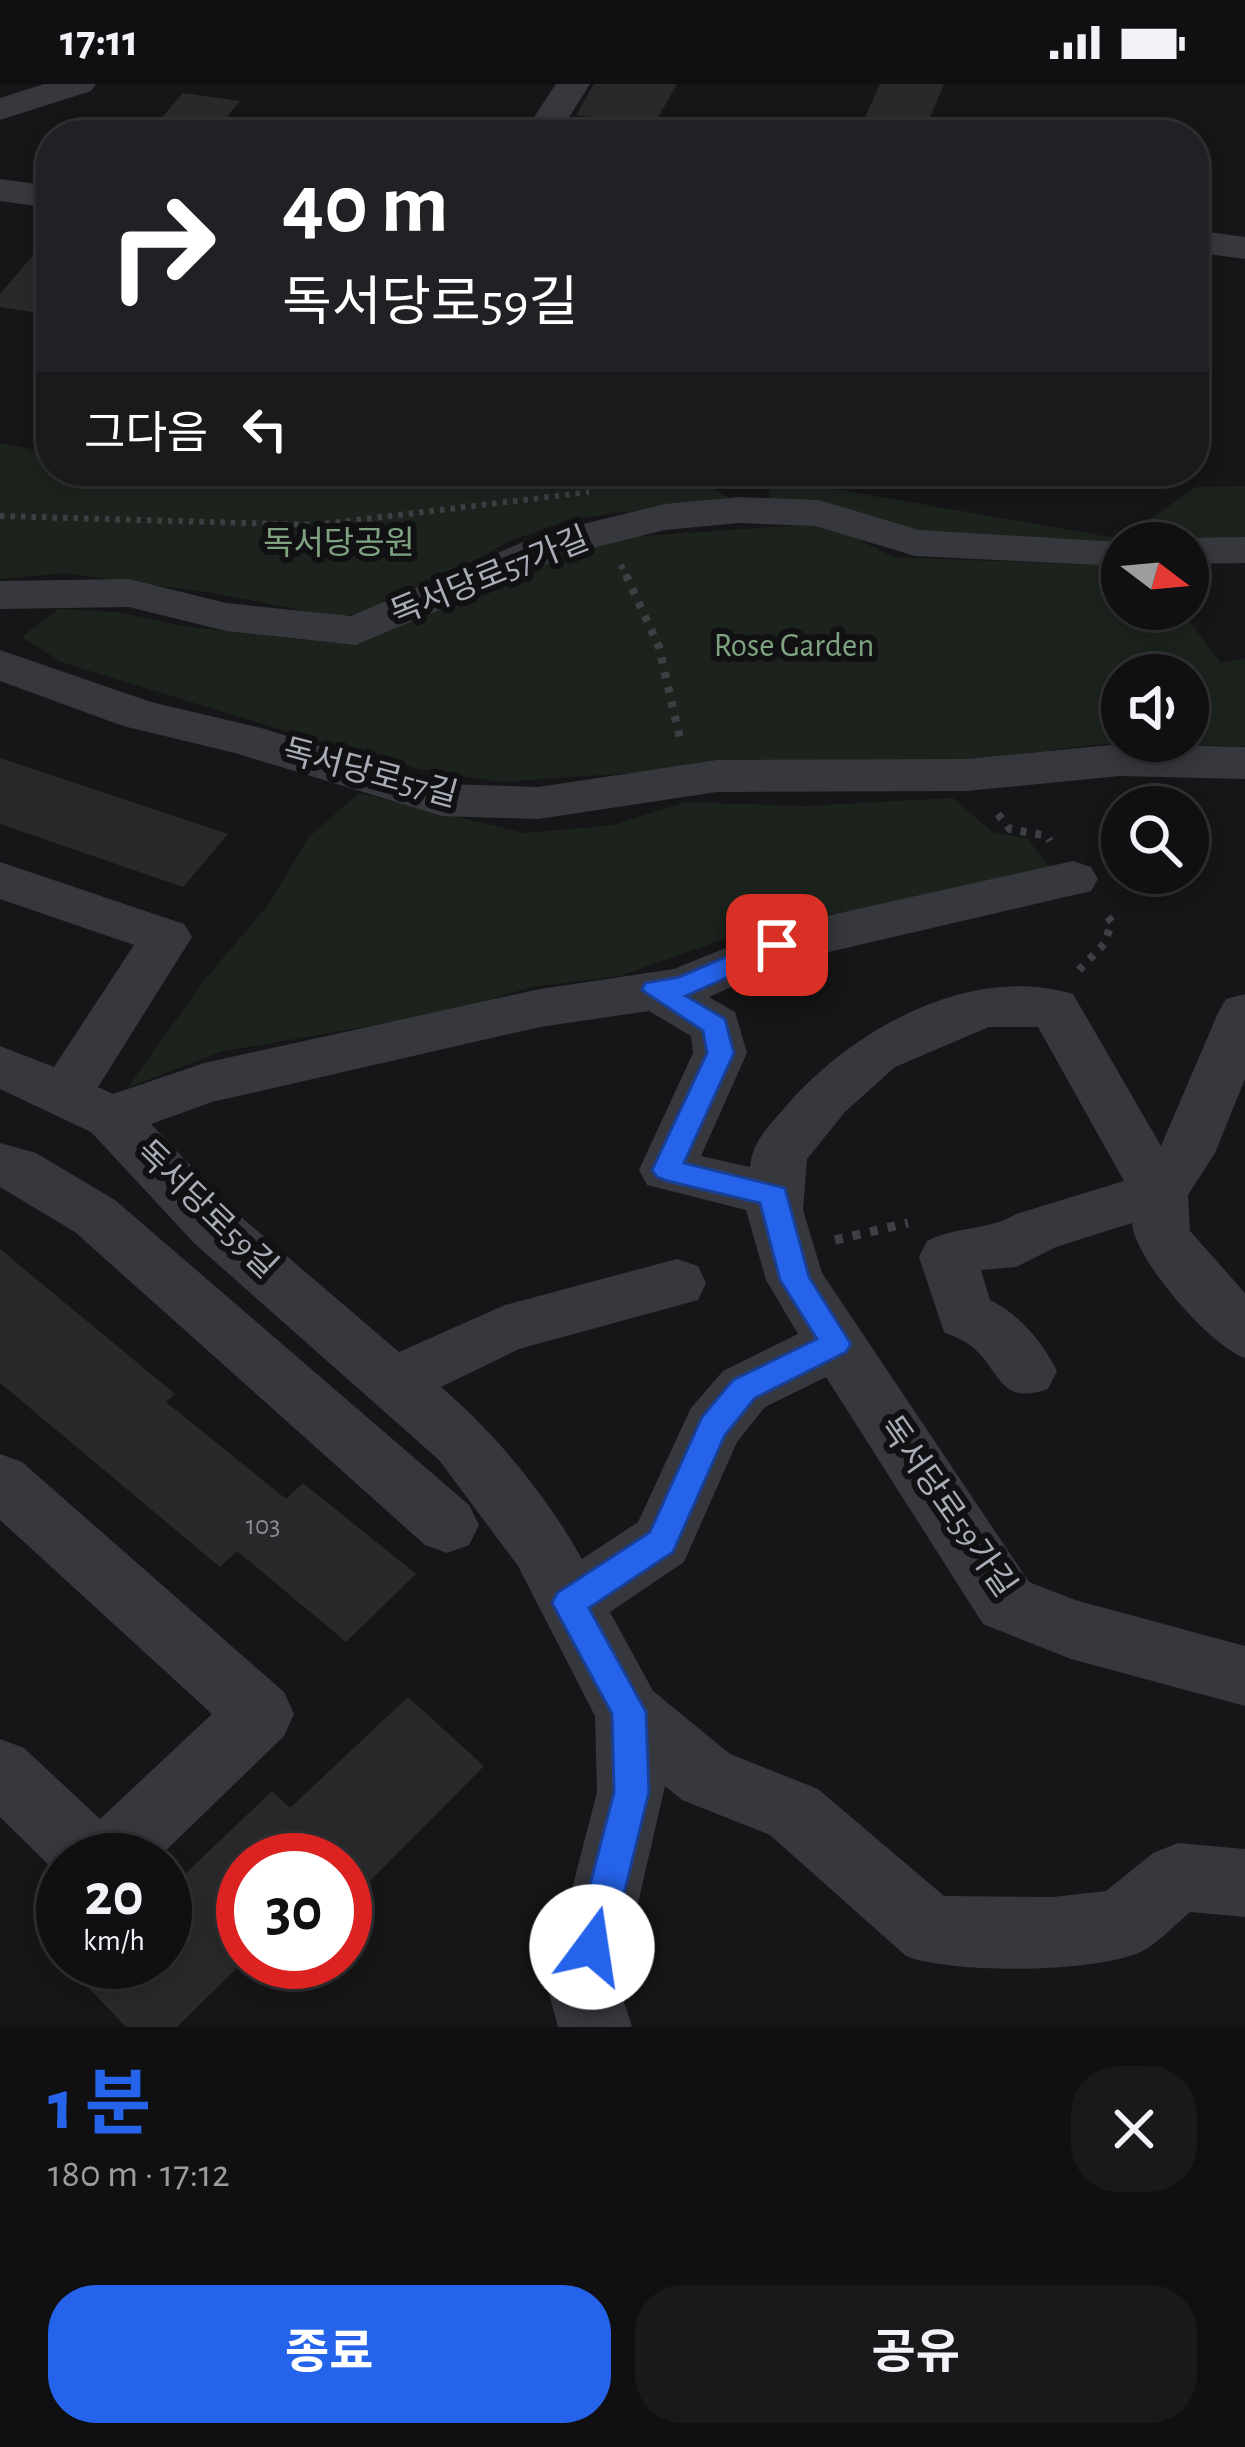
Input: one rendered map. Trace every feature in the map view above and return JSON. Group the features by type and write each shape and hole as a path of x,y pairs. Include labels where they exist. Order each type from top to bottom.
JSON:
{"street":[{"path":"0,109 79,84"},
{"path":"550,120 573,84"},
{"path":"0,190 36,195"},
{"path":"1209,243 1245,248"},
{"name":"독서당로57가길","path":"0,595 129,593 226,617 356,631 557,543 605,511 665,517 739,510 819,513 914,543 1101,553"},
{"path":"1209,551 1245,550"},
{"name":"독서당로57길","path":"0,665 140,715 244,739 442,800 538,803 783,774 966,776 1120,760 1245,763"},
{"path":"89,1105 340,1049 683,987 777,945 1073,879"},
{"path":"0,880 166,937 89,1105"},
{"path":"655,990 716,1026 720,1053 667,1170 781,1223 779,1153 826,1097 875,1053 986,1008 1054,1008 1159,1192 1162,1238 1245,1334"},
{"path":"1027,1371 992,1329 965,1316 948,1256 963,1249 1016,1244 1036,1230 1159,1192 1187,1153 1245,1013"},
{"name":"독서당로59길","path":"0,1066 89,1105 214,1227 461,1441 541,1546 629,1712 632,1792 583,1986 595,2027"},
{"path":"0,1165 16,1168 95,1216 447,1526"},
{"name":"독서당로59가길","path":"781,1223 795,1280 1006,1603 1072,1629 1245,1676"},
{"path":"394,1382 506,1329 677,1283"},
{"path":"568,1603 662,1542 713,1426 744,1389 836,1344"},
{"path":"0,1480 260,1714 134,1833"},
{"path":"629,1712 706,1777 794,1811 931,1931 1053,1931 1121,1924 1178,1877 1245,1882"},
{"path":"0,1771 65,1833"}],"path":[{"path":"0,516 132,517 214,526 340,524 486,505 515,495 605,511 659,647 690,782"},
{"path":"966,776 1010,829 1047,836 1073,879 1112,922 1104,944 1078,970 1054,1008"},
{"path":"781,1223 918,1221 936,1233 948,1256"}],"green space":[{"name":"독서당공원","path":"0,443 36,450 36,486 708,486 729,498 571,519 507,542 399,608 337,617 214,593 63,573 0,579"},
{"name":"Rose Garden","path":"768,486 818,486 1101,535 1101,542 816,527 858,539 893,557 1101,565 1101,630 1196,630 1221,663 1245,659 1245,746 1209,745 1209,654 1101,654 1101,744 936,764 717,767 500,782 419,769 311,739 61,662 22,637 58,609 118,612 183,626 305,640 379,635 564,553 630,537 801,525 774,521"},
{"name":"Rose Garden","path":"1245,486 1245,544 1209,544 1209,522 1146,522 1196,487"},
{"path":"359,793 524,833 614,825 685,802 804,806 953,798 992,832 1028,839 1052,872 749,930 620,976 531,987 445,1013 220,1052 127,1088 206,978 268,905 308,838"}],"building":[{"path":"594,84 677,84 657,120 576,115"},
{"path":"880,84 944,84 929,120 864,120"},
{"path":"183,93 240,101 224,120 160,120"},
{"path":"36,252 36,313 0,307 0,294"},
{"path":"0,758 228,834 183,887 0,824"},
{"path":"0,1249 175,1394 166,1402 286,1499 303,1483 416,1574 346,1642 237,1551 220,1567 0,1383"},
{"path":"408,1697 484,1766 372,1879 372,1833 228,1833 272,1791 290,1808"},
{"path":"216,1844 216,1989 177,2027 126,2027 90,1989 192,1989 192,1867"}],"route":[{"path":"592,1947 632,1792 629,1712 568,1603 662,1542 713,1426 744,1389 836,1344 795,1280 775,1196 667,1170 720,1053 716,1026 655,990 683,987 777,945"}]}
